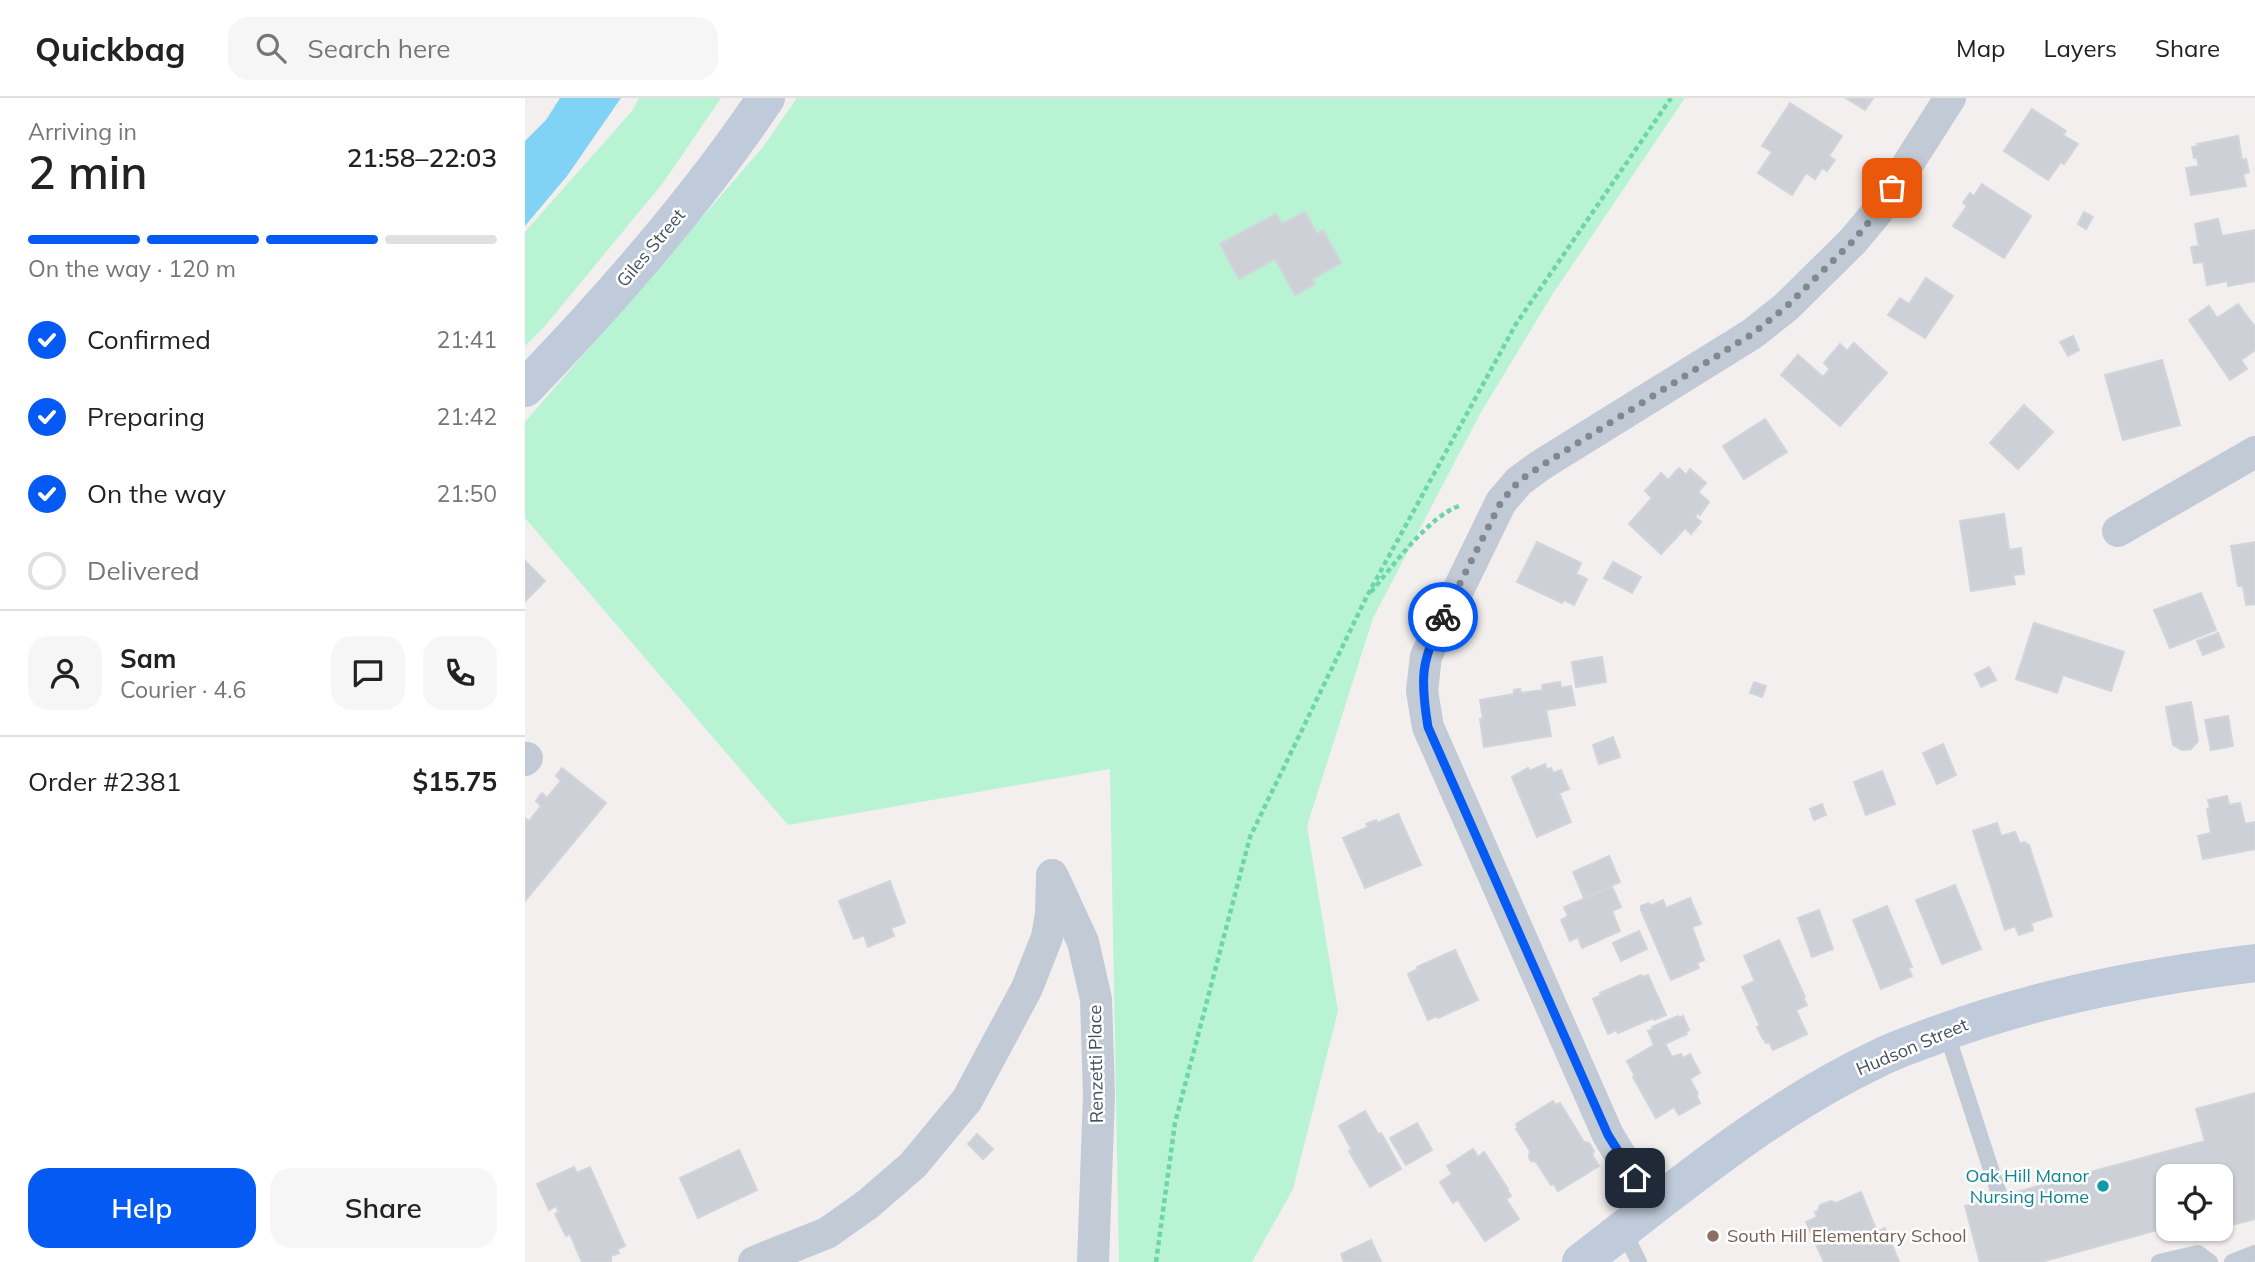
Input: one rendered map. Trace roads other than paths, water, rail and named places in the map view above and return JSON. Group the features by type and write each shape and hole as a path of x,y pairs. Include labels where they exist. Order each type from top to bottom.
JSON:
{"street":[{"name":"Giles Street","path":"525,388 585,327 670,226 766,98"},
{"path":"1638,1233 1608,1135 1428,727 1422,691 1426,656 1501,502 1519,481 1752,334 1786,307 1853,241 1878,211 1950,98"},
{"path":"2118,531 2255,452"},
{"name":"Renzetti Place","path":"766,1257 827,1233 868,1204 912,1165 967,1100 1027,988 1047,937 1051,914 1052,875 1083,942 1096,999 1099,1096 1093,1262"},
{"name":"Hudson Street","path":"1580,1262 1638,1233 1729,1149 1814,1092 1877,1059 1997,1014 2108,986 2207,969 2250,968"}],"lane":[{"path":"1947,1031 2000,1197"},
{"path":"2159,1262 2198,1253 2210,1262"},
{"path":"2232,1262 2255,1253"}],"water":[{"path":"560,98 621,98 567,176 525,226 525,141 546,120"}],"place":[{"name":"Oak Hill Manor Nursing Home","path":"2103,1186"},
{"name":"South Hill Elementary School","path":"1713,1236"}]}
